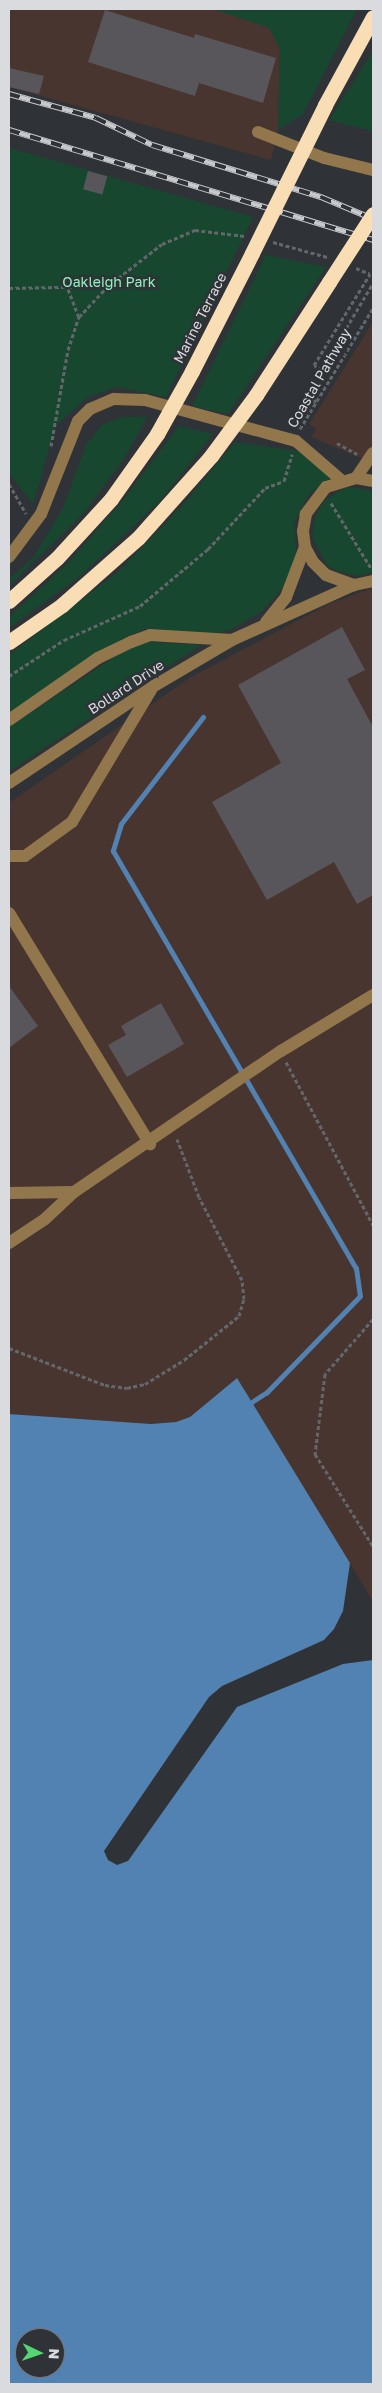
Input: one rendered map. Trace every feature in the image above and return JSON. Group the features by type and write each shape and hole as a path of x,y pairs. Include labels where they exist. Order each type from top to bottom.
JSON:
{"highway":[{"name":"Marine Terrace","path":"9,601 57,558 110,498 157,434 192,371 325,105 373,17"},
{"path":"9,642 62,605 138,538 211,456 256,395 373,214"}],"lane":[{"path":"258,132 324,158 373,170"},
{"path":"9,557 34,526 50,497 75,427 90,409 104,402 128,398 145,400 296,442 340,480"},
{"path":"356,478 373,453"},
{"path":"372,580 354,585 326,575 313,562 305,547 303,530 306,514 314,499 326,487 340,480 356,478 373,481"},
{"name":"Bollard Drive","path":"264,624 286,597 305,547"},
{"name":"Bollard Drive","path":"9,782 154,686 232,640 354,585"},
{"path":"9,720 98,658 150,635 232,640"},
{"path":"9,856 25,856 72,822 154,686"},
{"path":"9,912 150,1144"},
{"path":"9,1243 45,1219 74,1192 150,1144 210,1098 281,1051 373,995"},
{"path":"9,1193 74,1192"}],"path":[{"path":"50,452 68,350 79,317 108,286 162,244 195,230 251,237"},
{"path":"269,242 334,260"},
{"path":"352,267 370,274"},
{"name":"Coastal Pathway","path":"370,274 373,281 322,370 314,365 370,274"},
{"path":"9,288 68,289 108,286"},
{"path":"68,289 79,317"},
{"name":"Coastal Pathway","path":"9,676 64,640 140,606 208,549 265,488 284,481 296,442 315,403 373,308"},
{"path":"315,403 313,384 322,370"},
{"path":"9,484 34,526"},
{"path":"326,496 372,580"},
{"path":"281,1051 373,1225"},
{"path":"9,1348 105,1385 127,1388 145,1384 184,1360 239,1316 244,1300 242,1280 199,1196 172,1127"},
{"path":"373,1319 324,1374 314,1454 373,1546"}],"shaded area":[{"path":"9,9 213,9 269,27 280,49 278,130 271,160 9,87"},
{"path":"373,322 373,463 311,437 316,429 309,424"},
{"path":"373,588 373,1601 237,1378 190,1417 176,1422 151,1424 9,1414 9,803 191,677 331,603"}],"green space":[{"path":"213,9 357,9 303,114 278,130 280,49 269,28"},
{"path":"373,51 373,131 329,120"},
{"name":"Oakleigh Park","path":"9,148 253,217 166,397 117,387 88,397 56,425 33,504 9,473"},
{"path":"266,255 326,267 228,414 192,406"},
{"path":"123,417 147,417 124,459 81,516 9,586 9,579 33,558 63,508 86,445 103,424"},
{"path":"179,426 213,434 158,503 79,577 9,628 9,617 66,565 123,500"},
{"path":"235,442 297,451 338,472 309,494 294,522 296,554 288,582 262,611 230,630 205,635 149,628 129,635 9,713 9,655 119,571 181,507"},
{"path":"351,487 373,491 373,572 358,576 337,571 328,566 313,539 314,519 324,501 341,490"},
{"path":"150,642 201,645 9,771 9,727 131,646"}],"water":[{"path":"237,1378 350,1563 343,1611 334,1629 324,1640 222,1686 209,1697 104,1851 108,1860 117,1865 128,1861 237,1707 343,1664 373,1660 373,2384 9,2384 9,1414 151,1424 176,1422 190,1417"}],"building":[{"path":"105,10 194,38 195,34 276,58 263,103 199,83 195,96 88,62"},
{"path":"9,68 44,76 39,94 9,87"},
{"path":"88,171 107,176 102,195 83,189"},
{"path":"342,627 365,670 347,679 373,727 373,895 357,904 334,862 267,900 212,802 281,763 238,685"},
{"path":"9,986 38,1026 9,1048"},
{"path":"161,1003 184,1044 127,1077 108,1045 126,1035 121,1026"}],"waterway":[{"path":"203,717 121,824 113,851 356,1268 360,1296 267,1392 253,1401"}],"railway":[{"path":"9,94 96,118 152,145 321,197 373,219"},
{"path":"9,130 373,240"}]}
